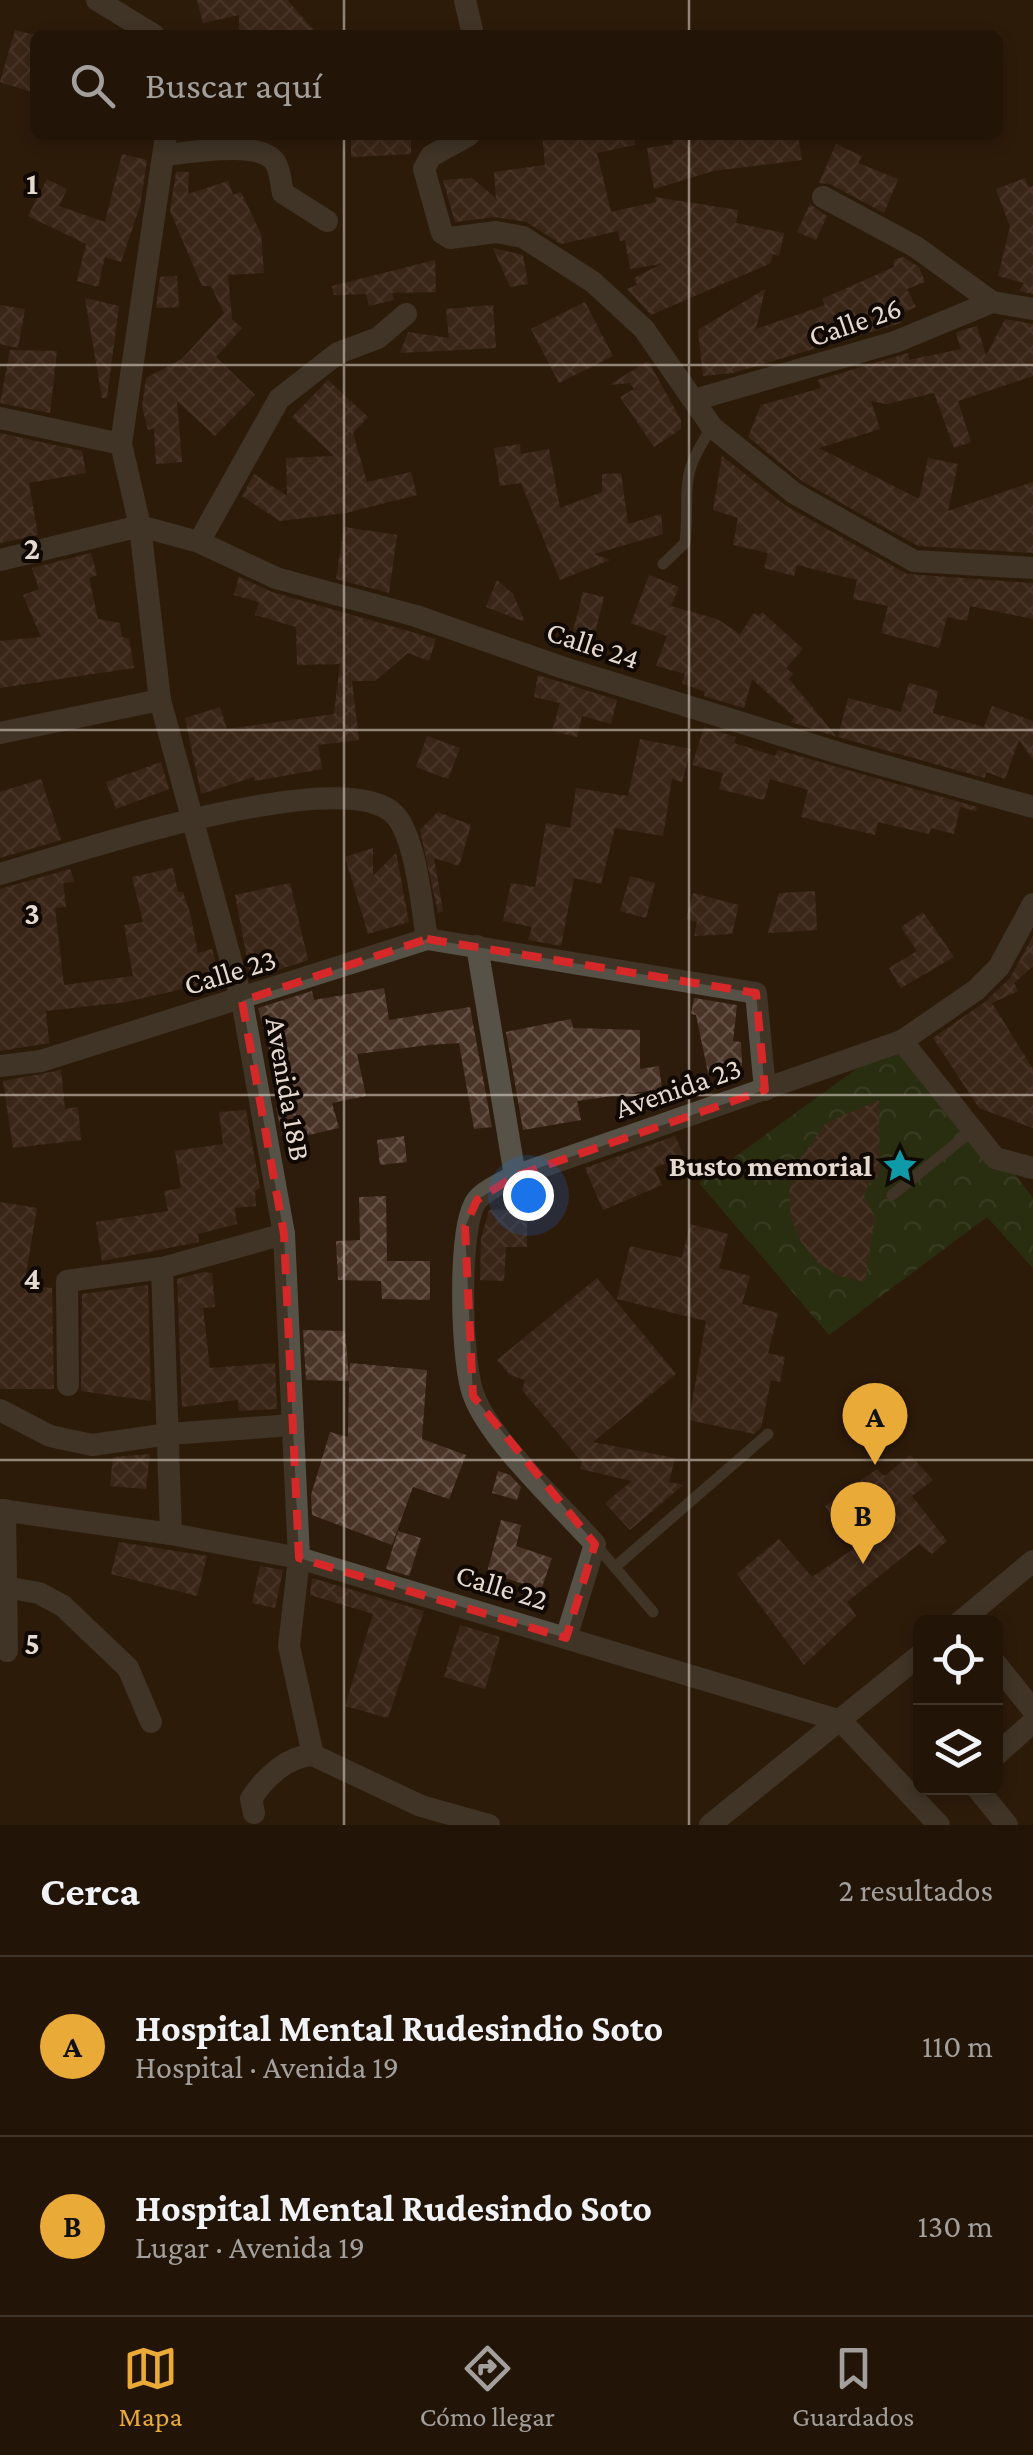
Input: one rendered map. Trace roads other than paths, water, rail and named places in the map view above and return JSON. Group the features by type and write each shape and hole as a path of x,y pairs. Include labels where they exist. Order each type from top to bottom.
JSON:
{"street":[{"path":"96,0 146,30"},
{"path":"466,0 472,30"},
{"path":"460,140 431,156 424,169 442,233 450,238 496,232 523,236 594,282 644,329 712,427 794,493 914,561 1033,568"},
{"path":"0,418 122,444 165,145 228,142 264,152 276,162 283,193 326,221"},
{"path":"823,196 916,247 992,302 1033,308"},
{"name":"Calle 26","path":"694,400 895,342 992,302"},
{"path":"199,542 279,398 338,352 378,338 406,314"},
{"name":"Avenida 18B","path":"122,444 140,526 160,700 242,1001 284,1234 299,1558 290,1646 314,1754"},
{"path":"0,560 140,526"},
{"name":"Calle 24","path":"140,526 199,542 276,578 416,616 560,667 842,754 1033,807"},
{"path":"0,732 160,700"},
{"path":"0,874 192,818 348,797 383,804 398,818 412,854 427,940"},
{"name":"Avenida 23","path":"595,1544 491,1425 474,1396 467,1366 465,1227 477,1200 516,1176 902,1041 976,990 999,967 1033,904"},
{"name":"Calle 23","path":"0,1066 41,1061 427,940 756,994 765,1090"},
{"path":"476,946 516,1176"},
{"path":"902,1041 995,1158 1033,1168"},
{"path":"68,1386 67,1281 162,1268 284,1234"},
{"path":"162,1268 171,1534"},
{"path":"0,1410 50,1436 92,1445 169,1434 292,1425"},
{"path":"2,1510 7,1651"},
{"name":"Calle 22","path":"2,1510 171,1534 299,1558 841,1721 939,1825"},
{"path":"566,1638 595,1544"},
{"path":"969,1615 1033,1561"},
{"path":"5,1586 39,1593 63,1606 128,1668 151,1722"},
{"path":"710,1825 913,1661"},
{"path":"1003,1673 1033,1710"},
{"path":"1003,1749 1033,1722"},
{"path":"254,1814 252,1800 260,1786 294,1756 314,1754 421,1806 488,1825"},
{"path":"982,1795 1006,1825"}],"lane":[{"path":"663,564 685,543 684,480 692,458 712,427"},
{"path":"892,1195 972,1131"},
{"path":"615,1567 768,1434"},
{"path":"595,1544 654,1612"}],"place":[{"name":"Busto memorial","path":"900,1166"},
{"name":"Hospital Mental Rudesindio Soto","path":"875,1465"},
{"name":"Hospital Mental Rudesindo Soto","path":"863,1564"}]}
